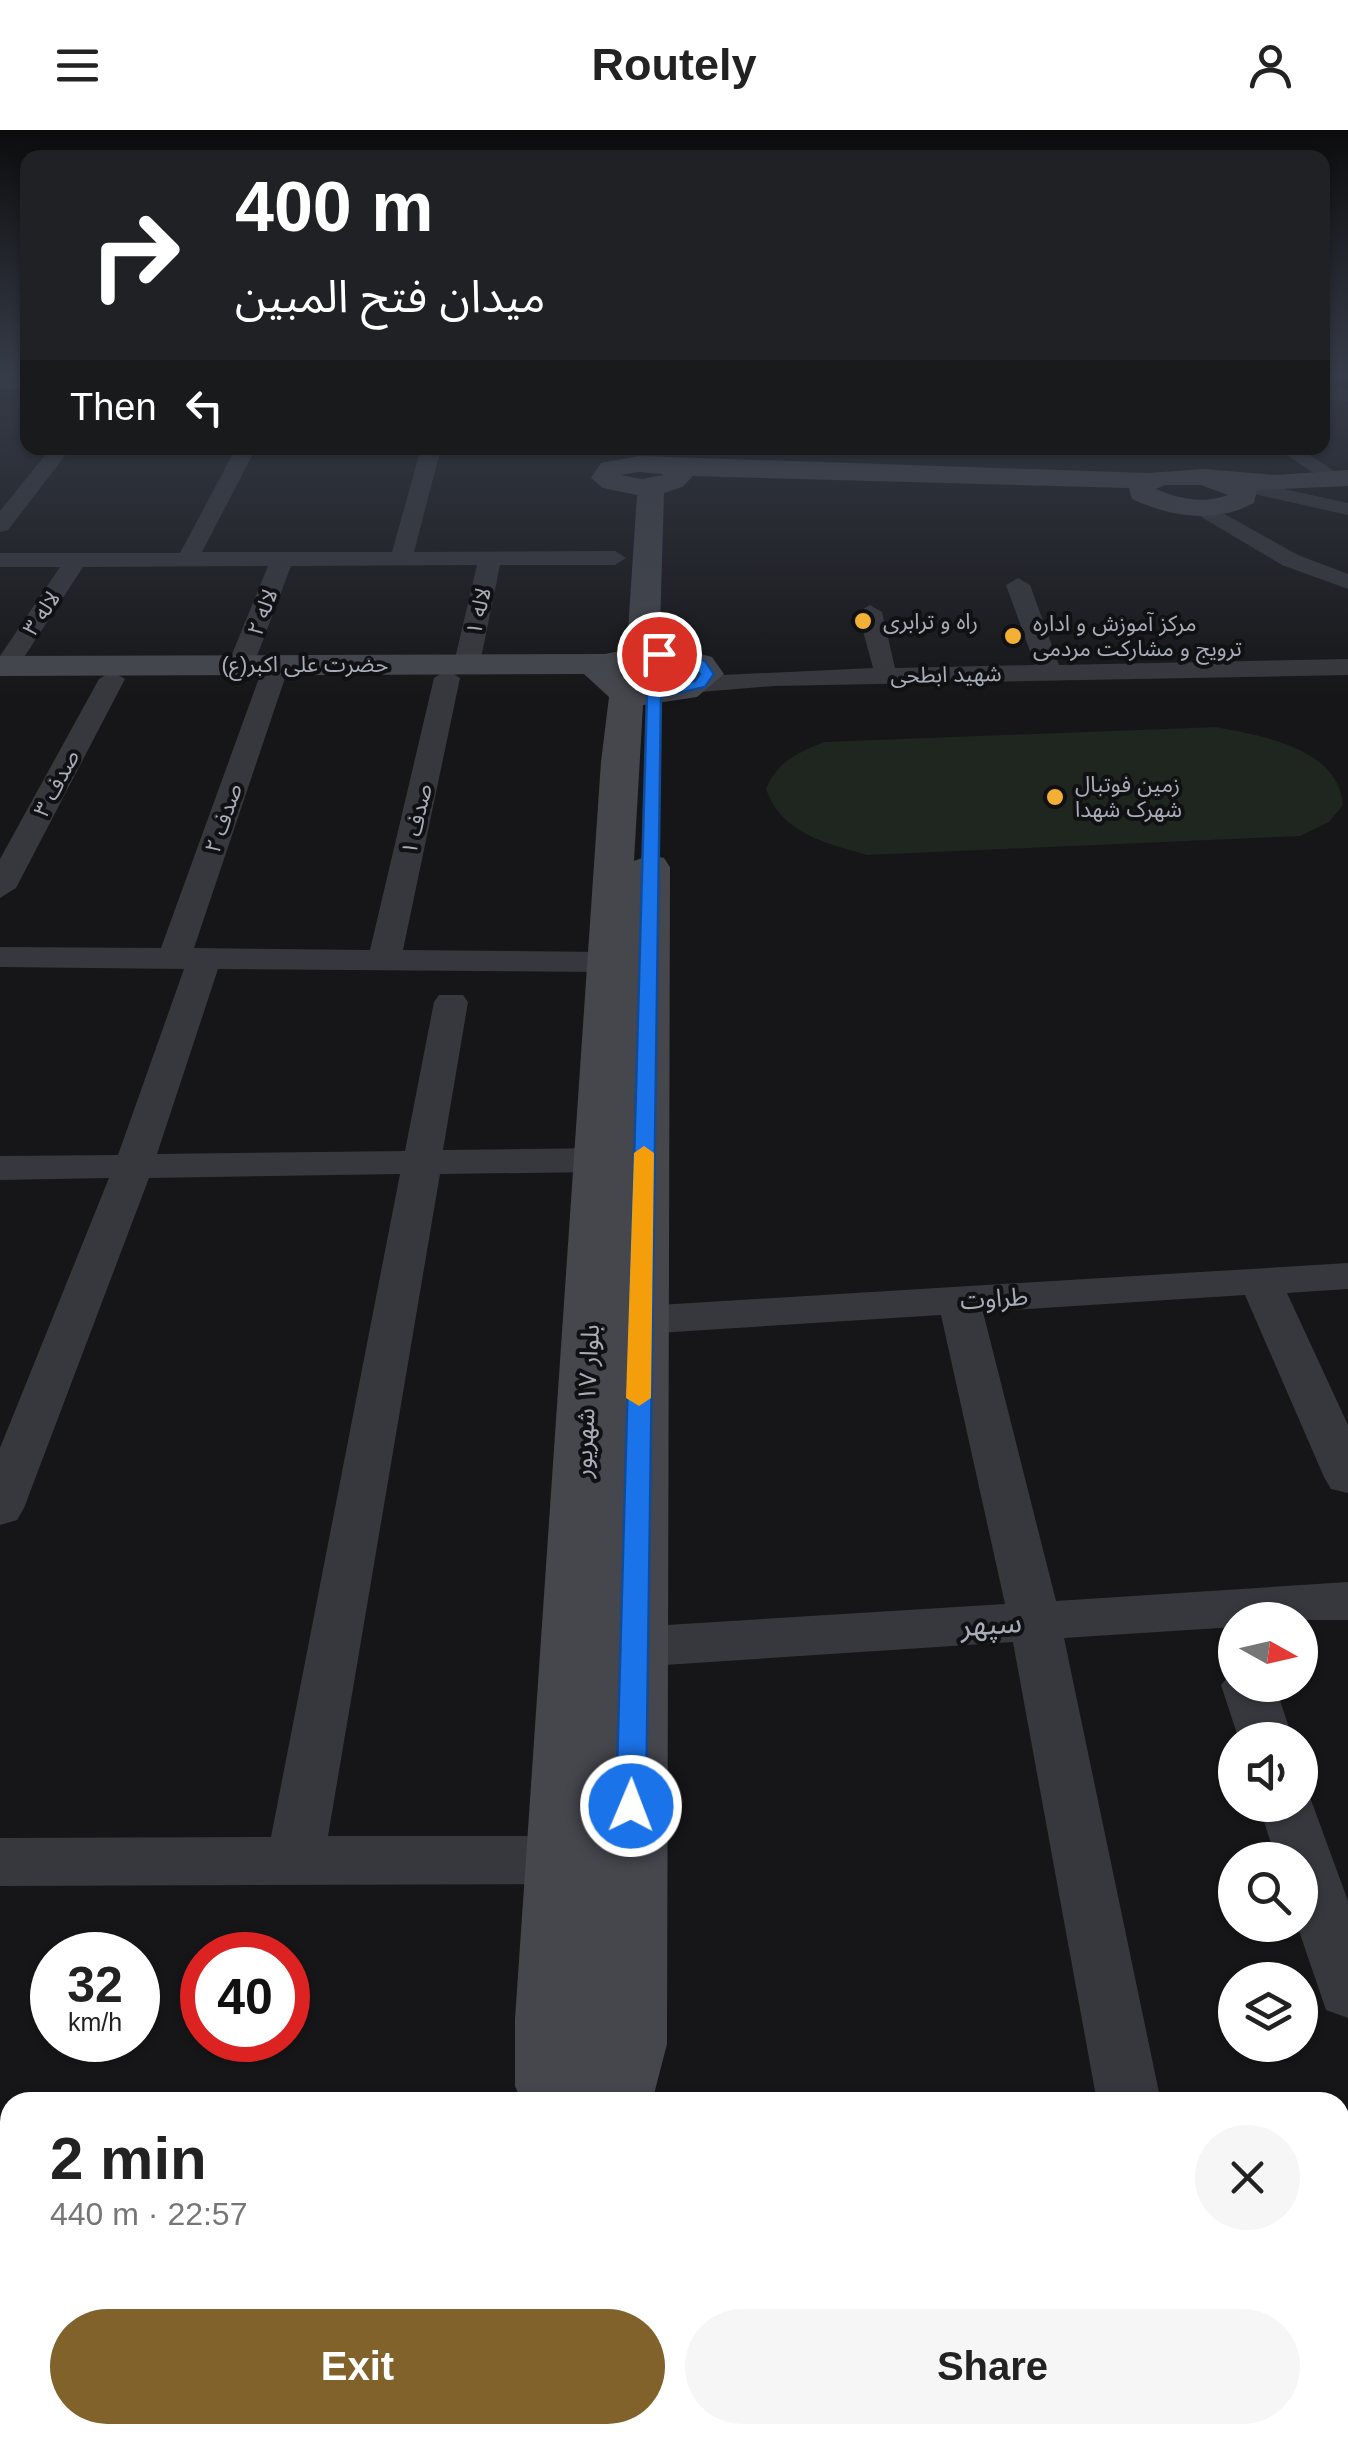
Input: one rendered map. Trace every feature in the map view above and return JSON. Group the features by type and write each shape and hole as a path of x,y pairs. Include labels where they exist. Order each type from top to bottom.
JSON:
{"street":[{"path":"0,524 33,483"},
{"path":"188,560 228,483"},
{"path":"401,559 422,483"},
{"path":"614,594 616,558 641,483"},
{"path":"646,483 646,670"},
{"path":"1144,483 1142,493 1155,500 1201,507 1236,502 1244,497 1243,487"},
{"path":"1220,483 1348,509"},
{"path":"1243,487 1302,483"},
{"path":"1243,487 1302,483"},
{"path":"1201,507 1290,560 1348,582"},
{"path":"0,560 616,558"},
{"name":"لاله ۱","path":"457,670 490,559"},
{"name":"لاله ۳","path":"0,630 46,560"},
{"name":"لاله ۳","path":"2,672 76,560"},
{"name":"لاله ۲","path":"241,664 282,560"},
{"path":"1018,585 1047,664"},
{"path":"870,612 884,665"},
{"name":"حضرت علی اکبر(ع)","path":"2,672 241,664 404,671"},
{"name":"شهید ابطحی","path":"646,670 1047,664 1192,670"},
{"name":"شهید ابطحی","path":"646,670 774,678 1348,667"},
{"name":"حضرت علی اکبر(ع)","path":"2,672 112,679 272,678 457,670 646,670"},
{"name":"صدف ۱","path":"384,960 457,670"},
{"name":"بلوار ۱۷ شهریور","path":"610,2092 618,2086 626,2044 634,1647 615,1322 599,1160 609,962 646,670"},
{"name":"بلوار ۱۷ شهریور","path":"564,2092 556,2086 563,1860 615,1322 646,670"},
{"name":"صدف ۲","path":"0,1508 14,1436 132,1167 272,678"},
{"name":"صدف ۳","path":"0,888 112,679"},
{"path":"0,957 609,962"},
{"path":"294,1861 450,1002"},
{"path":"0,1168 599,1160"},
{"name":"طراوت","path":"615,1322 1348,1276"},
{"path":"1260,1281 1348,1477"},
{"path":"959,1300 1035,1622 1127,2092"},
{"name":"سپهر","path":"1318,1608 1348,1601"},
{"name":"سپهر","path":"634,1647 1035,1622 1218,1627"},
{"path":"1293,1822 1348,1991"},
{"path":"0,1862 563,1860"}],"shaded area":[{"name":"زمین فوتبال شهرک شهدا","path":"1216,727 1275,741 1313,758 1328,770 1343,805 1329,822 1300,836 867,855 793,826 773,804 766,789 776,771 789,759 824,742"}],"slow traffic":[{"path":"639,1398 644,1153"}],"place":[{"name":"راه و ترابری","path":"863,621"},
{"name":"مرکز آموزش و اداره ترویج و مشارکت مردمی","path":"1013,636"},
{"name":"زمین فوتبال شهرک شهدا","path":"1055,797"}],"route":[{"path":"631,1806 654,694 681,692 700,684 707,674 700,664 659,654"}]}
